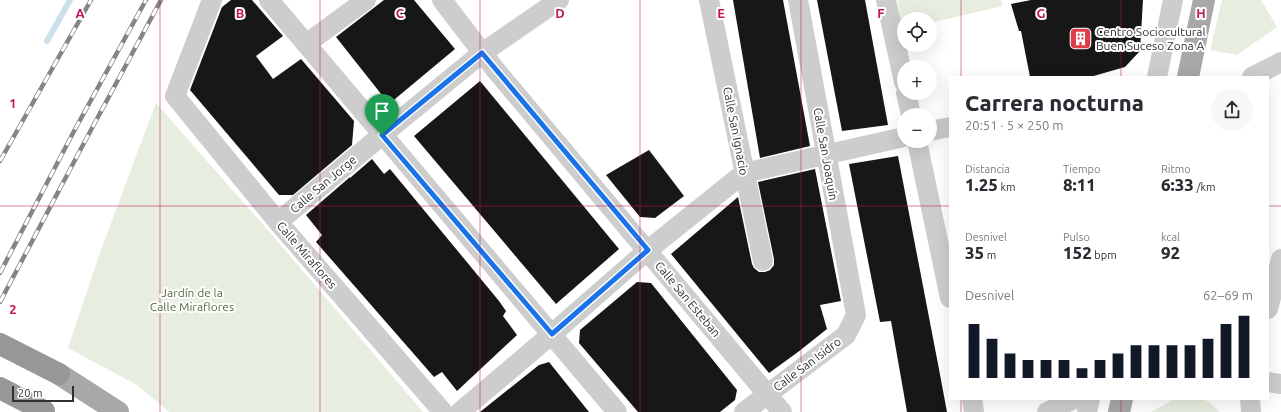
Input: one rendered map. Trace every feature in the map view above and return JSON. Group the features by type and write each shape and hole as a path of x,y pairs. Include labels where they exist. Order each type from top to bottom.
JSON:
{"highway":[{"path":"0,344 59,374"},
{"path":"0,388 45,411"}],"main road":[{"path":"1188,76 1204,0"},
{"path":"59,374 118,412"},
{"path":"1119,412 1122,400"}],"street":[{"name":"Calle Miraflores","path":"212,0 175,96 278,222 443,412"},
{"path":"269,0 617,412"},
{"path":"306,44 366,0"},
{"name":"Calle San Esteban","path":"442,0 482,53 782,412"},
{"name":"Calle San Jorge","path":"278,222 482,53 558,0"},
{"name":"Calle San Ignacio","path":"710,0 762,261"},
{"name":"Calle San Joaquín","path":"798,0 855,307"},
{"path":"886,0 899,60"},
{"path":"1157,76 1173,0"},
{"path":"1254,76 1281,62"},
{"path":"937,130 949,127"},
{"path":"460,412 648,250 744,173 897,139"},
{"path":"918,148 949,292"},
{"path":"1269,305 1281,259"},
{"name":"Calle San Isidro","path":"744,412 846,335 856,315 855,307"},
{"path":"1269,382 1281,384"},
{"path":"972,400 974,412"},
{"path":"1047,412 1072,400"},
{"path":"1087,412 1090,400"},
{"path":"1250,400 1250,412"}],"green space":[{"path":"898,0 1001,0 1002,6 937,21 937,12 899,12"},
{"path":"1222,0 1261,0 1277,27 1237,55 1210,50"},
{"name":"Jardín de la Calle Miraflores","path":"156,103 273,236 423,412 169,412 137,385 68,348 101,250"},
{"path":"1172,400 1204,400 1210,403 1219,412 1151,412"}],"building":[{"path":"231,0 252,0 283,36 256,56 273,79 301,59 354,121 352,145 293,195 279,195 190,90 222,7"},
{"path":"384,0 414,0 455,49 389,104 336,37"},
{"path":"733,0 783,0 810,146 760,158"},
{"path":"817,0 865,0 888,125 842,131"},
{"name":"Centro Sociocultural Buen Suceso Zona A","path":"1031,0 1143,0 1140,51 1125,67 1094,76 1030,76 1021,31 1019,31 1011,4"},
{"path":"480,81 619,249 556,304 414,136"},
{"path":"649,150 684,196 655,218 640,217 606,175"},
{"path":"898,156 947,412 907,412 891,321 880,322 849,164"},
{"path":"372,159 384,174 390,169 499,301 506,311 503,316 517,335 457,391 442,372 434,377 316,242 322,235 306,215"},
{"path":"815,169 841,301 820,305 827,329 769,373 671,254 738,197 752,264 759,272 770,270 774,265 774,259 758,182"},
{"path":"637,282 651,283 737,390 735,400 720,412 638,412 579,343 580,330"},
{"path":"549,362 589,412 480,412 539,365"}],"waterway":[{"path":"47,41 70,0"}],"railway":[{"path":"0,161 91,0"},
{"path":"0,273 73,133 146,0"},
{"path":"0,302 161,0"}],"place":[{"name":"Centro Sociocultural Buen Suceso Zona A","path":"1081,38"}],"route":[{"path":"482,53 648,250 552,334 382,135 482,53"}]}
